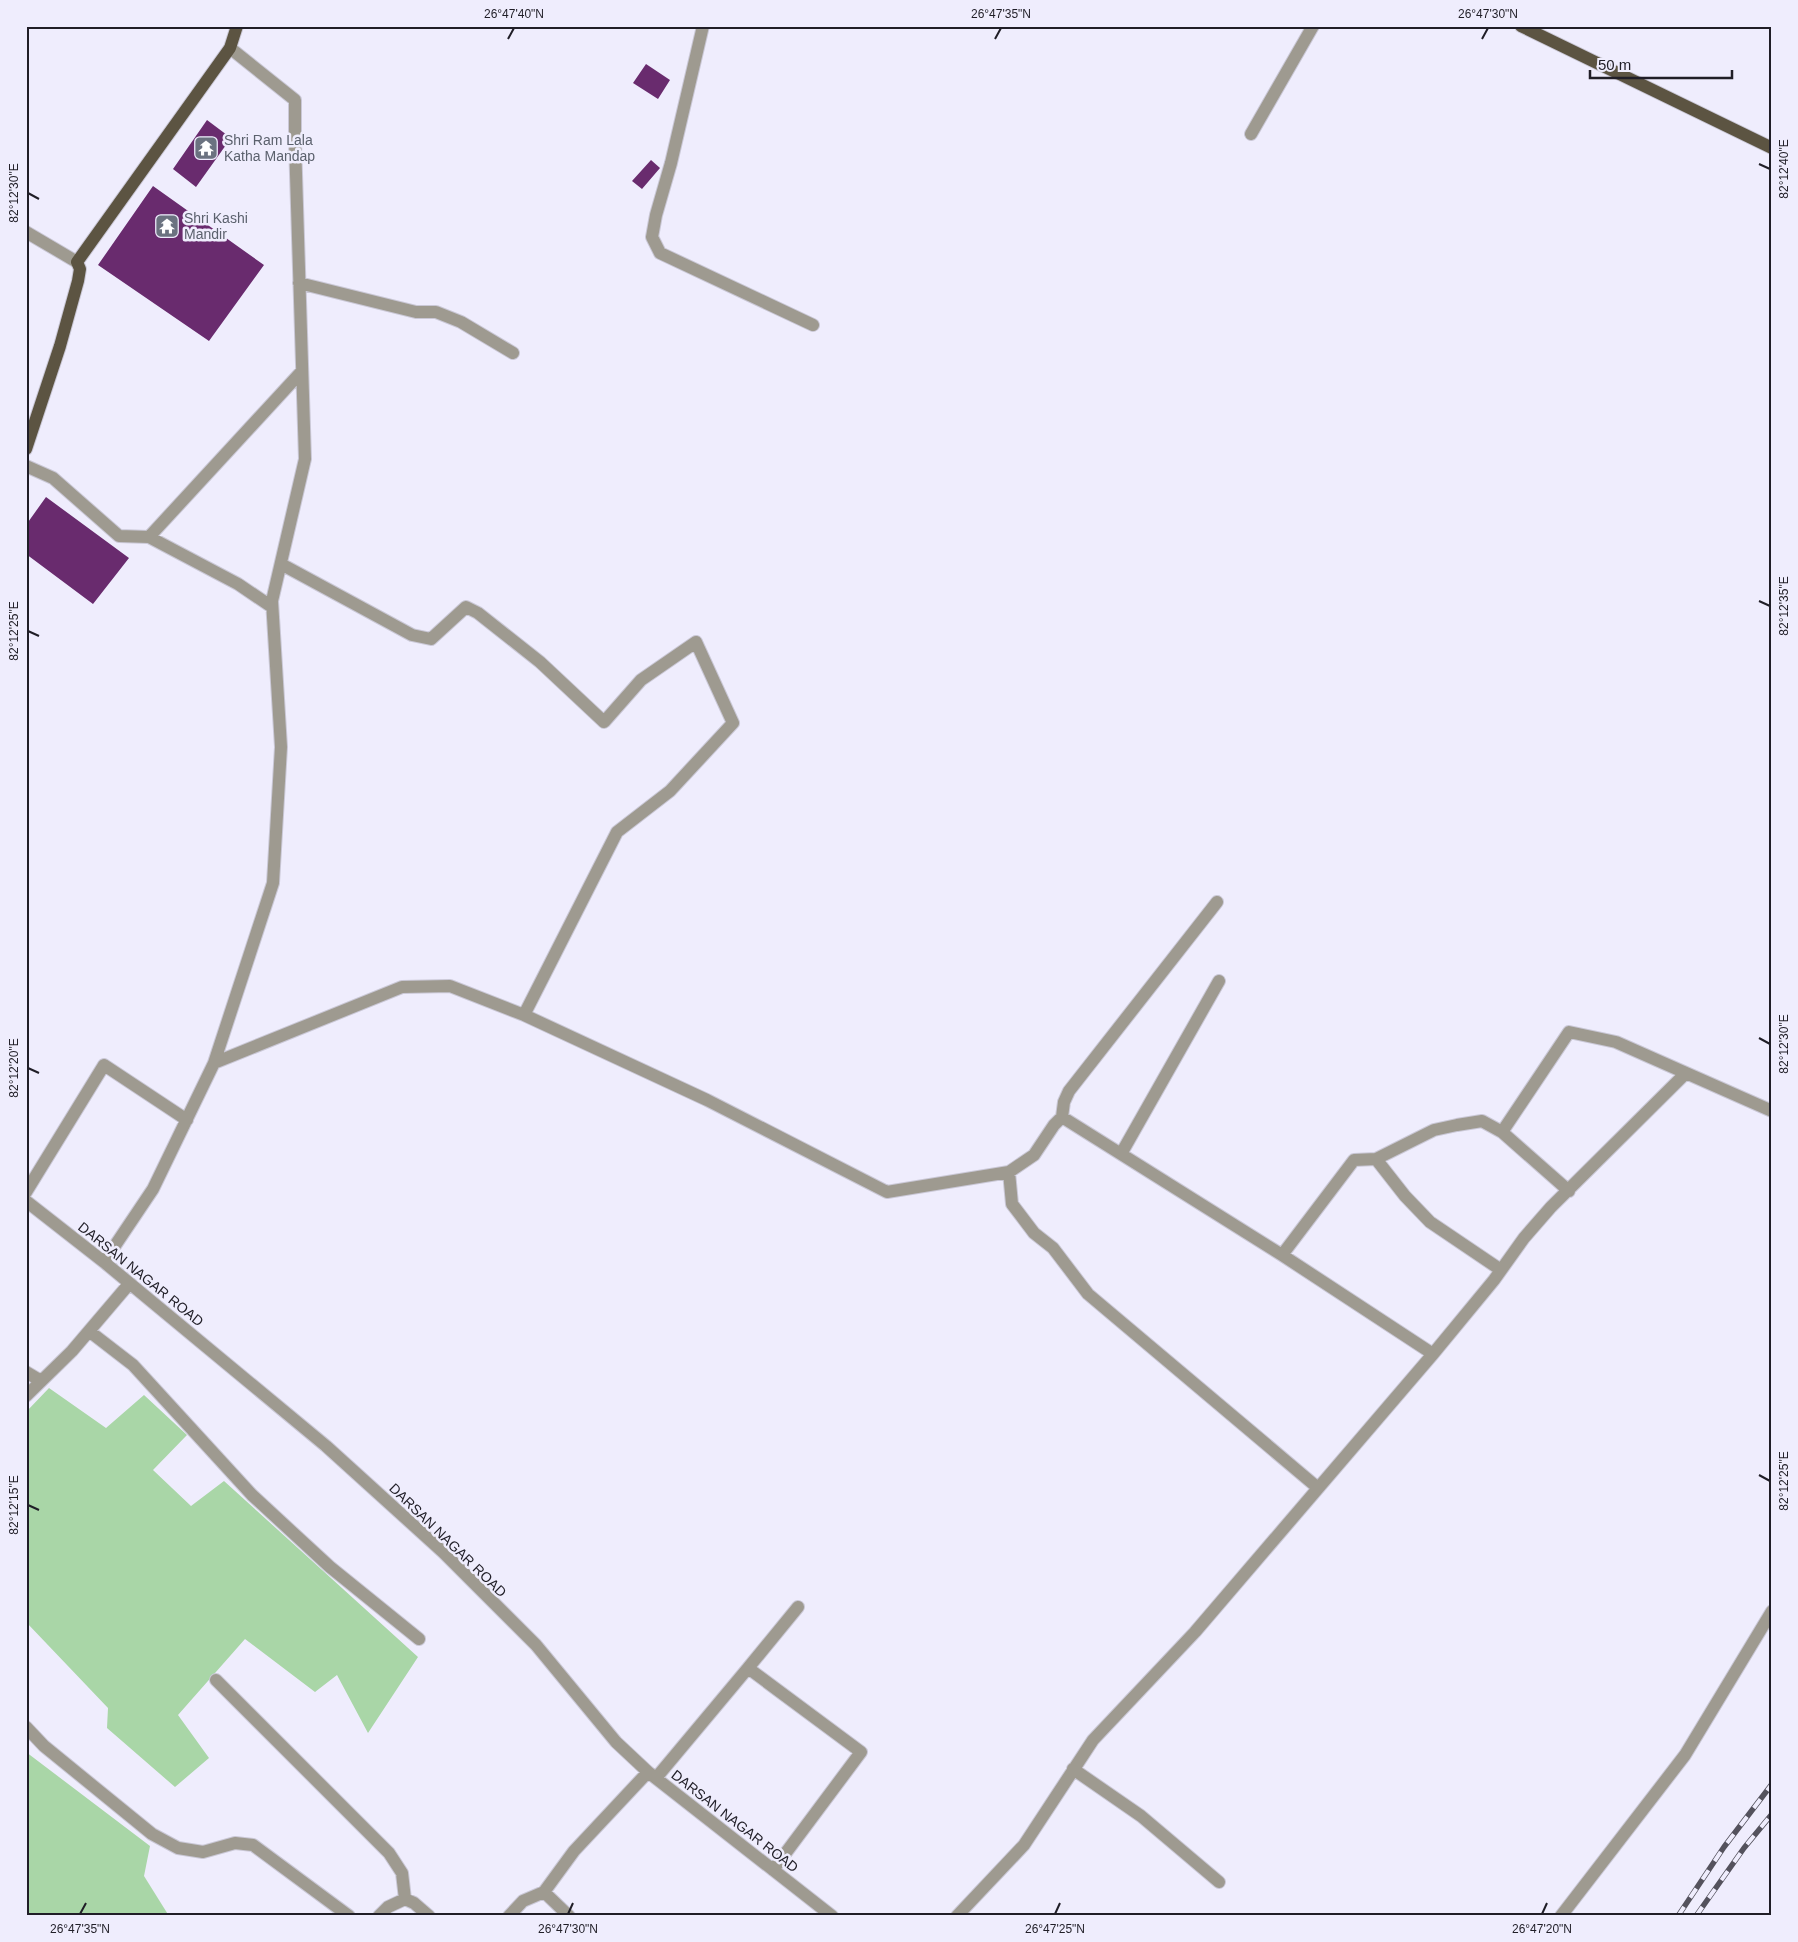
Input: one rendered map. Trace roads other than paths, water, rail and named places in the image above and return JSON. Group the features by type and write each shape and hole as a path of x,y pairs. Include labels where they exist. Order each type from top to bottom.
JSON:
{"main road":[{"path":"26,449 60,346 78,281 80,269 77,262 230,48 237,26"},
{"path":"1520,26 1772,148"}],"street":[{"path":"1251,134 1313,26"},
{"path":"700,27 671,164 656,215 652,237 660,253 813,325"},
{"path":"104,1262 154,1188 214,1063 273,883 281,747 272,602 305,459 294,142 295,100 230,48"},
{"path":"26,232 77,262"},
{"path":"299,283 416,312 436,312 461,322 513,353"},
{"path":"149,537 302,371"},
{"path":"26,466 53,478 119,536 149,537 238,584 272,607"},
{"path":"281,564 412,635 431,639 466,607 478,613 540,662 604,722 641,680 696,642 733,723 670,791 617,832 524,1015"},
{"path":"214,1063 402,987 450,986 524,1015 707,1100 887,1192 1009,1172 1034,1156 1054,1125 1062,1117 1064,1102 1069,1091 1217,902"},
{"path":"1121,1154 1219,981"},
{"path":"1502,1132 1569,1032 1616,1042 1772,1111"},
{"path":"26,1192 104,1065 187,1120"},
{"path":"957,1916 1024,1845 1093,1740 1195,1632 1433,1354 1501,1270 1524,1238 1551,1207 1686,1074"},
{"path":"1062,1117 1433,1354"},
{"path":"1282,1256 1354,1160 1376,1159 1434,1130 1482,1121 1502,1132 1569,1191"},
{"path":"1376,1159 1405,1196 1430,1222 1501,1270"},
{"path":"1009,1172 1012,1204 1034,1233 1053,1248 1088,1294 1318,1488"},
{"name":"DARSAN NAGAR ROAD","path":"26,1201 104,1262 326,1446 443,1552 536,1645 616,1742 652,1775 832,1916"},
{"path":"26,1396 72,1351 129,1284"},
{"path":"89,1331 133,1365 252,1496 330,1567 419,1639"},
{"path":"26,1372 41,1381"},
{"path":"509,1916 523,1901 544,1892 574,1851 652,1775 748,1668 798,1607"},
{"path":"1560,1916 1685,1755 1772,1611"},
{"path":"748,1668 861,1752 773,1870"},
{"path":"216,1680 389,1853 402,1873 405,1899"},
{"path":"26,1726 44,1746 152,1834 178,1848 203,1852 235,1842 253,1845 349,1916"},
{"path":"1074,1769 1141,1816 1219,1882"},
{"path":"544,1892 569,1916"},
{"path":"379,1916 388,1908 405,1899"},
{"path":"405,1899 414,1903 430,1916"}],"railway":[{"path":"1678,1916 1724,1847 1772,1784"},
{"path":"1696,1916 1744,1848 1772,1814"}],"place":[{"name":"Shri Ram Lala Katha Mandap","path":"206,148"},
{"name":"Shri Kashi Mandir","path":"167,226"}]}
